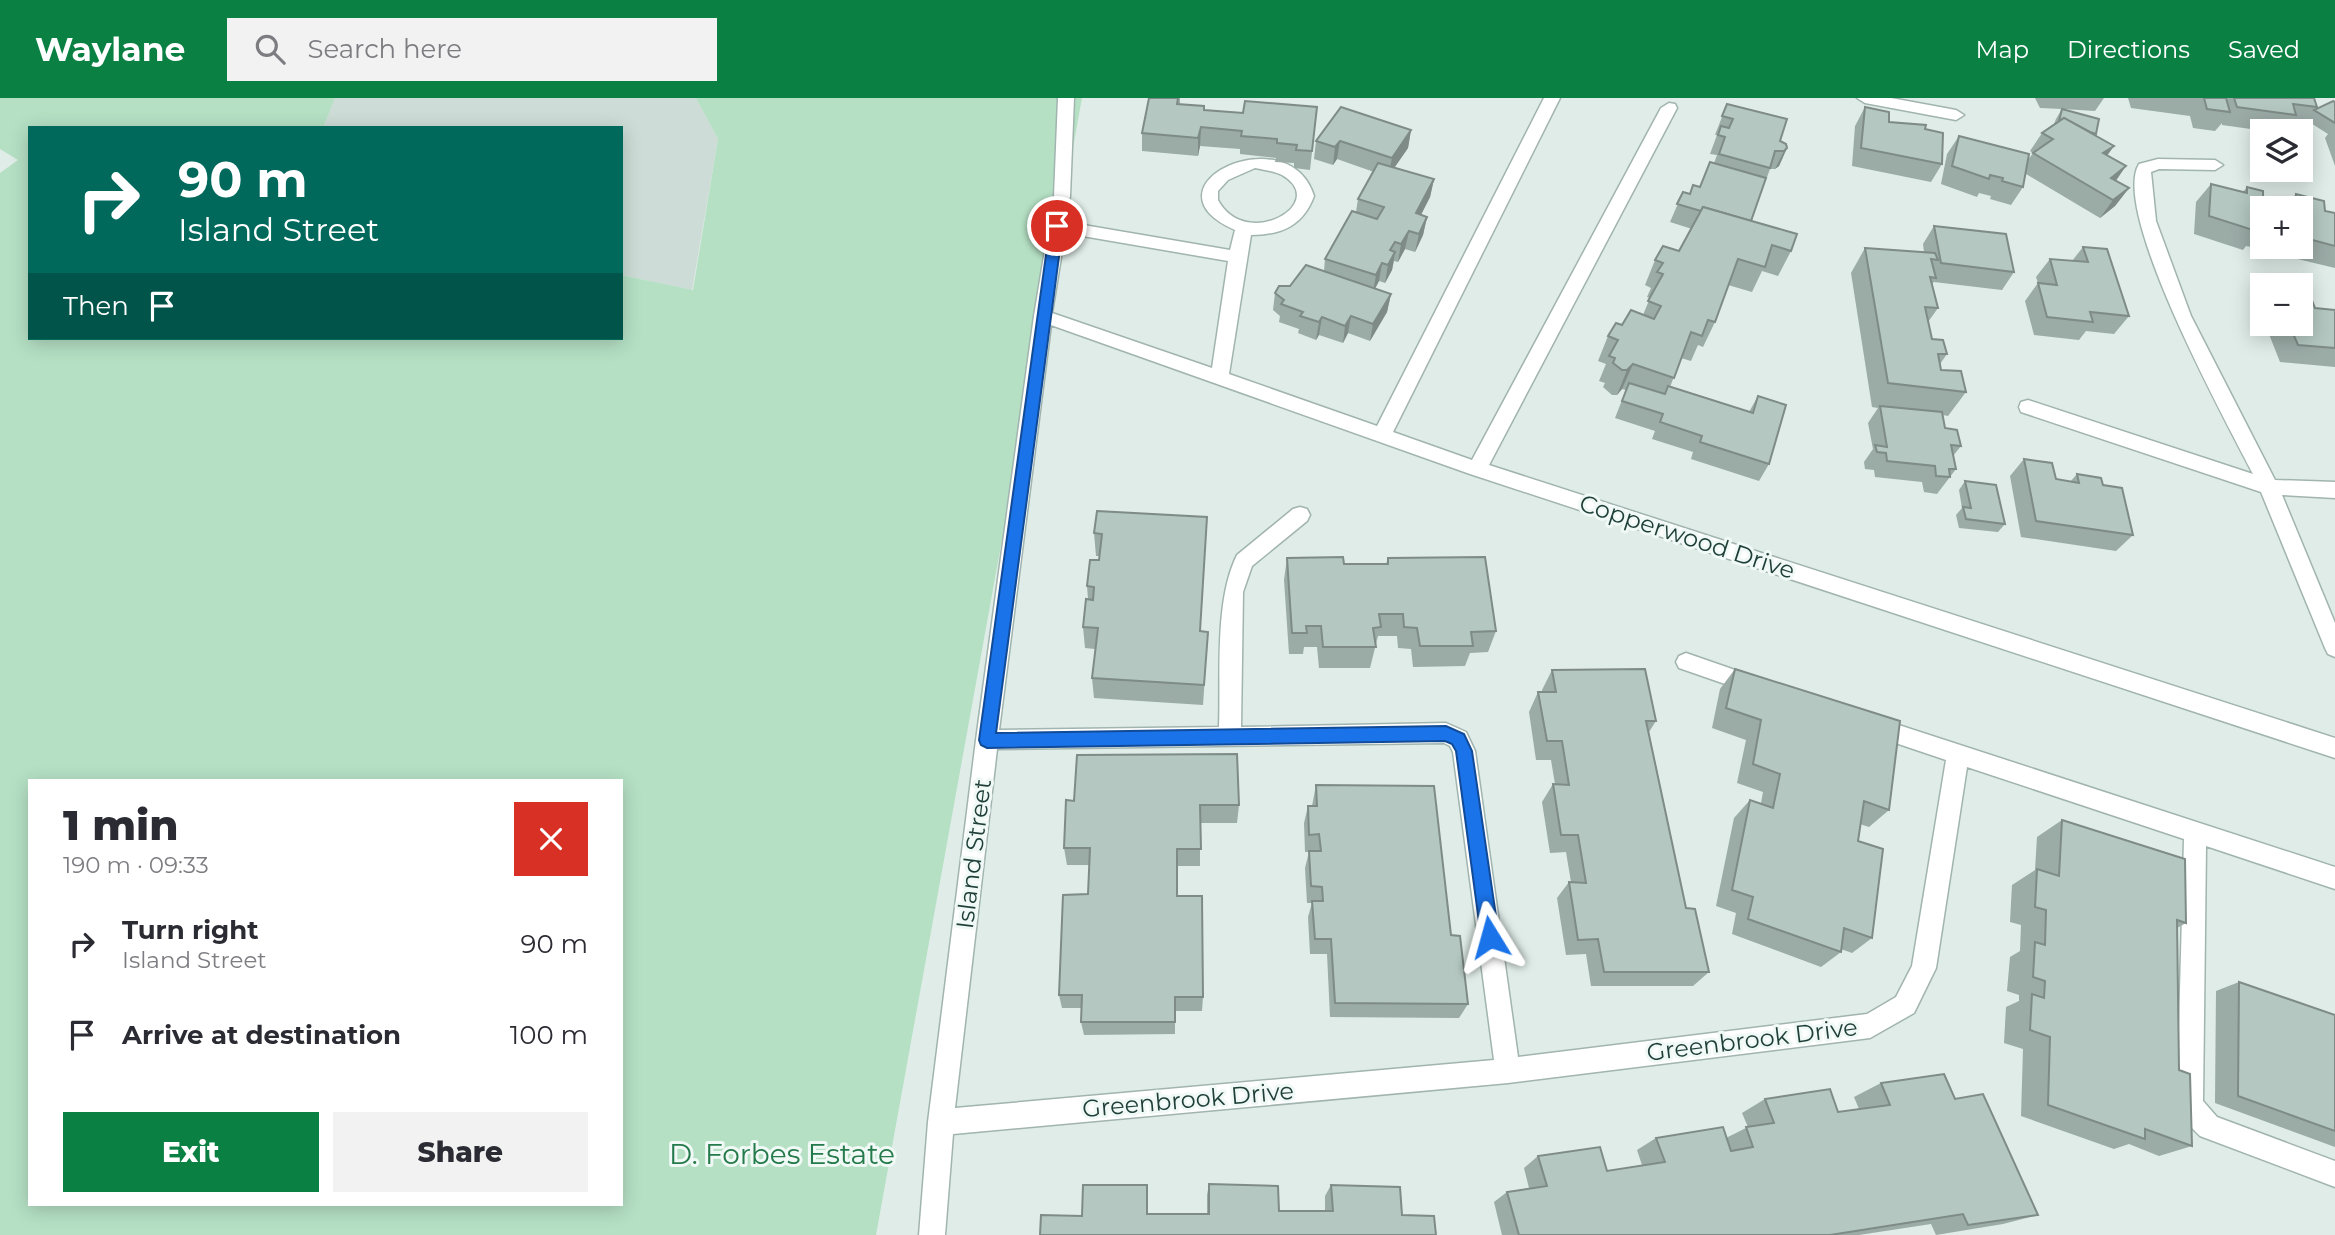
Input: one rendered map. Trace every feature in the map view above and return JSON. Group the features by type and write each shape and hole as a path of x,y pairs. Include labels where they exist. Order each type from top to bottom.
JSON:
{"street":[{"name":"Island Street","path":"932,1235 942,1122 987,740 1043,316 1062,196 1066,98"},
{"path":"1381,436 1552,98"},
{"path":"1865,98 1956,115"},
{"path":"1477,469 1669,108"},
{"path":"1255,163 1271,165 1286,170 1304,186 1307,196 1299,215 1288,222 1260,229 1244,227 1229,222 1217,213 1211,202 1210,191 1214,180 1225,171 1255,163"},
{"path":"2215,165 2158,164 2145,167 2142,173 2148,221 2182,316 2269,487 2335,648"},
{"path":"1057,226 1237,257"},
{"path":"1219,380 1244,227"},
{"name":"Copperwood Drive","path":"1043,316 1477,469 2335,748"},
{"path":"2028,407 2269,487 2335,490"},
{"path":"1230,737 1233,592 1244,561 1300,515"},
{"path":"1686,662 1777,693"},
{"path":"1854,719 2335,878"},
{"path":"987,740 1446,733 1458,739 1464,751 1508,1071"},
{"name":"Greenbrook Drive","path":"942,1122 1508,1071 1870,1026 1905,1005 1924,968 1958,754"},
{"path":"2195,832 2190,1104 2197,1116 2209,1126 2335,1174"}],"shaded area":[{"path":"335,98 696,98 718,139 692,290 623,275 623,126 324,126"}],"green space":[{"name":"D. Forbes Estate","path":"0,98 335,98 324,126 28,126 28,340 623,340 623,275 693,290 718,139 696,98 1082,98 876,1235 0,1235 0,173 18,160 0,149"}],"building":[{"path":"1149,98 1178,98 1177,104 1204,106 1204,110 1243,113 1245,101 1317,107 1312,151 1296,150 1297,145 1277,143 1277,139 1241,136 1242,131 1201,127 1198,138 1142,133"},
{"path":"2204,98 2226,98 2230,112 2207,109"},
{"path":"2234,98 2314,98 2317,107 2293,104 2296,115 2237,107"},
{"path":"2335,102 2335,123 2314,110"},
{"path":"1727,104 1787,119 1780,141 1786,144 1787,148 1784,151 1775,151 1770,168 1719,154 1725,137 1718,135 1721,126 1729,128 1733,119 1722,116"},
{"path":"1341,107 1411,130 1392,158 1340,141 1335,147 1316,141"},
{"path":"1865,107 1889,112 1889,122 1926,125 1925,129 1943,133 1942,164 1861,148"},
{"path":"2062,109 2099,119 2096,134 2064,118 2059,121"},
{"path":"2064,118 2114,146 2103,153 2126,166 2111,178 2129,188 2113,200 2033,153 2053,139 2042,133"},
{"path":"1959,136 2029,154 2023,187 2002,181 2003,178 1990,175 1989,179 1952,166"},
{"path":"1710,162 1766,178 1751,221 1703,207 1701,211 1677,204 1683,192 1690,194 1693,185 1700,187"},
{"path":"1378,163 1434,179 1416,213 1427,217 1419,234 1409,231 1401,244 1395,242 1390,250 1395,252 1388,265 1382,263 1376,275 1325,259 1352,211 1377,219 1384,207 1358,199"},
{"path":"2211,184 2247,193 2247,187 2263,191 2263,196 2250,196 2250,229 2209,216"},
{"path":"2313,198 2324,201 2325,211 2335,213 2335,246 2313,240"},
{"path":"1703,207 1797,234 1791,251 1772,245 1765,267 1738,259 1715,322 1708,320 1702,336 1691,332 1674,378 1633,364 1627,370 1622,370 1613,363 1615,358 1609,356 1618,340 1608,336 1616,323 1622,325 1631,310 1654,319 1661,306 1648,301 1663,274 1657,272 1663,263 1655,260 1663,246 1679,251"},
{"path":"1934,226 2006,234 2014,272 1941,263"},
{"path":"2083,247 2107,249 2129,316 2090,312 2093,322 2047,317 2038,283 2057,285 2050,259 2088,262"},
{"path":"1865,248 1935,253 1938,260 1931,259 1936,278 1930,277 1938,308 1925,307 1932,339 1943,340 1947,354 1938,354 1941,370 1961,371 1966,392 1888,383"},
{"path":"1306,265 1391,294 1373,324 1351,316 1345,326 1322,317 1319,322 1300,316 1303,312 1281,304 1284,300 1275,293 1279,286 1290,286"},
{"path":"2313,303 2315,308 2335,310 2335,348 2298,345 2294,336 2313,336"},
{"path":"1629,383 1665,394 1668,386 1753,413 1758,396 1786,405 1769,464 1700,442 1702,436 1660,422 1663,414 1622,401"},
{"path":"1880,406 1942,412 1945,428 1957,430 1961,446 1951,445 1956,469 1949,469 1950,477 1936,476 1935,466 1887,461 1886,453 1877,452 1875,445 1887,447"},
{"path":"2024,459 2052,463 2056,479 2079,483 2077,474 2101,478 2103,485 2122,488 2133,535 2036,521"},
{"path":"1965,481 1996,485 2005,524 1966,519 1963,507 1971,508"},
{"path":"1097,511 1207,517 1200,631 1208,632 1204,685 1092,678 1098,628 1083,627 1086,599 1093,600 1094,587 1087,586 1090,560 1099,560 1102,534 1094,533"},
{"path":"1343,557 1344,564 1388,564 1388,558 1485,557 1496,631 1471,632 1473,646 1420,646 1417,628 1404,627 1403,614 1379,614 1381,627 1373,628 1376,647 1323,647 1321,626 1306,626 1307,633 1292,633 1287,558"},
{"path":"1645,669 1656,721 1646,721 1686,908 1695,909 1709,972 1604,972 1598,939 1578,940 1569,882 1586,883 1578,835 1561,835 1553,784 1569,785 1562,741 1547,741 1538,692 1556,692 1552,670"},
{"path":"1735,669 1900,721 1889,810 1864,801 1858,841 1883,849 1872,938 1844,928 1841,952 1748,919 1753,897 1732,890 1750,800 1773,808 1780,774 1753,764 1761,720 1726,708"},
{"path":"1237,754 1239,805 1200,805 1201,849 1177,849 1177,896 1202,896 1203,997 1175,997 1175,1022 1081,1022 1082,995 1059,995 1063,895 1088,894 1090,848 1064,848 1066,800 1074,801 1077,755"},
{"path":"1316,785 1434,786 1451,935 1460,936 1468,1004 1335,1003 1331,939 1315,939 1312,901 1323,901 1322,887 1311,886 1309,851 1321,851 1319,834 1309,835 1308,806 1317,806"},
{"path":"2062,820 2185,859 2186,923 2177,920 2179,1070 2190,1074 2192,1146 2145,1129 2145,1139 2048,1105 2050,1037 2030,1030 2032,994 2044,998 2045,981 2033,977 2035,942 2045,945 2046,910 2035,907 2037,869 2059,876"},
{"path":"2239,982 2335,1015 2335,1131 2238,1096"},
{"path":"1944,1074 1955,1099 1983,1094 2038,1215 1968,1225 1963,1214 1830,1235 1519,1235 1507,1192 1547,1186 1538,1156 1600,1147 1607,1171 1665,1162 1656,1138 1723,1127 1731,1151 1753,1147 1746,1127 1774,1123 1765,1099 1830,1089 1838,1112 1890,1105 1881,1083"},
{"path":"1209,1184 1278,1186 1279,1211 1333,1211 1331,1185 1400,1187 1402,1215 1434,1216 1436,1235 1040,1235 1041,1215 1082,1216 1083,1185 1147,1185 1147,1214 1209,1214"}],"route":[{"path":"1057,226 1040,335 987,740 1446,733 1458,739 1464,751 1490,937"}]}
